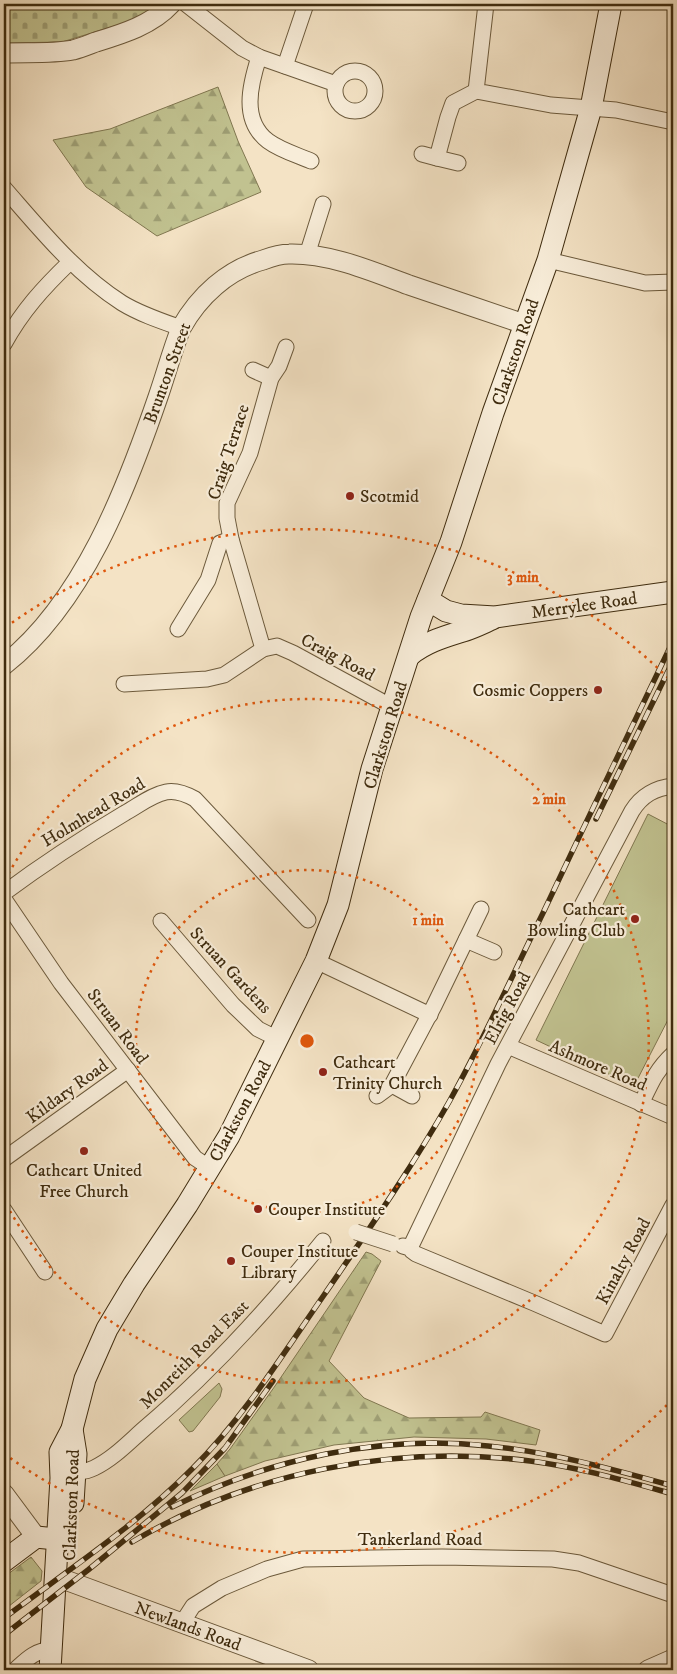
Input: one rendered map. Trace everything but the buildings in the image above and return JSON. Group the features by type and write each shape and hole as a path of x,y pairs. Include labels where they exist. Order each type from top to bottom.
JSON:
{"main road":[{"name":"Clarkston Road","path":"51,1660 46,1538 60,1478 60,1452 72,1429 86,1379 107,1329 229,1136 316,961 338,905 372,769 392,707 424,609 451,542 524,324 548,260 591,108 611,4"},
{"name":"Merrylee Road","path":"410,655 426,644 487,621 673,592"},
{"name":"Merrylee Road","path":"424,609 446,611 487,621"},
{"name":"Clarkston Road","path":"63,1670 76,1471 76,1454 72,1429"},
{"name":"Clarkston Road","path":"46,1538 68,1581"},
{"path":"4,1561 46,1538"}],"street":[{"path":"4,53 46,53 74,50 118,35 147,22 165,10 170,4"},
{"path":"186,4 242,48 259,57 336,84"},
{"path":"285,66 306,4"},
{"path":"476,91 486,4"},
{"path":"259,57 249,98 253,122 268,141 279,148 311,161"},
{"path":"437,158 453,103 476,91 551,105 616,110 673,122"},
{"path":"422,154 458,163"},
{"path":"4,188 70,262 122,303 148,317 181,328"},
{"path":"307,255 323,204"},
{"name":"Brunton Street","path":"4,665 31,641 48,622 90,559 121,494 137,454 181,328 189,314 226,277 240,268 253,263 284,255 307,255 365,269 524,324"},
{"path":"548,260 645,283 673,282"},
{"path":"4,344 12,328 28,305 70,262"},
{"name":"Craig Terrace","path":"263,649 231,539 227,518 227,503 250,453 271,378 279,366 286,348"},
{"path":"253,370 271,378"},
{"path":"178,629 208,580 220,544 231,539"},
{"name":"Craig Road","path":"263,649 277,646 293,653 392,707"},
{"path":"124,684 207,679 224,675 263,649"},
{"name":"Elrig Road","path":"410,1248 508,1046 632,811 648,793 673,786"},
{"name":"Holmhead Road","path":"4,893 63,851 121,816 155,796 176,791 195,799 308,920"},
{"name":"Struan Road","path":"4,899 61,983 195,1158 210,1168"},
{"path":"377,1096 392,1085 430,1015 481,910"},
{"name":"Struan Gardens","path":"161,921 233,1005 258,1029 278,1039"},
{"path":"466,940 494,952"},
{"path":"316,961 430,1015"},
{"name":"Ashmore Road","path":"508,1046 673,1117"},
{"path":"641,1104 656,1072 673,1054"},
{"name":"Kildary Road","path":"4,1159 128,1070"},
{"path":"392,1085 412,1096"},
{"name":"Kinalty Road","path":"410,1248 416,1254 605,1334 673,1205"},
{"path":"4,1210 45,1272"},
{"path":"356,1232 410,1248"},
{"name":"Monreith Road East","path":"76,1471 87,1471 101,1464 162,1414 210,1369 264,1311 323,1241"},
{"path":"4,1494 46,1538"},
{"name":"Tankerland Road","path":"182,1623 193,1606 222,1588 267,1569 303,1559 442,1557 553,1559 579,1563 673,1595"},
{"name":"Newlands Road","path":"68,1581 309,1670"},
{"path":"15,1670 40,1650 51,1660"},
{"path":"648,1670 673,1660"}],"green space":[{"path":"4,4 159,4 134,20 62,42 4,43"},
{"path":"218,87 238,141 261,192 157,236 86,187 53,140 110,129"},
{"name":"Cathcart Bowling Club","path":"648,814 673,827 673,1010 634,1086 536,1040"},
{"path":"366,1252 381,1261 329,1361 364,1398 409,1418 481,1417 485,1412 540,1430 536,1445 486,1439 414,1437 334,1445 265,1461 225,1476 217,1464 275,1386"},
{"path":"219,1383 222,1389 220,1397 193,1431 189,1432 179,1420"},
{"path":"217,1464 225,1476 190,1491"},
{"path":"31,1557 42,1571 41,1581 4,1610 4,1577"}],"railway":[{"path":"4,1618 126,1528 172,1489 229,1428 293,1340 404,1176 462,1079 673,641"},
{"path":"596,819 673,661"},
{"path":"4,1635 88,1570 182,1493 225,1448 273,1381"},
{"path":"172,1507 209,1490 286,1463 367,1447 407,1444 448,1443 535,1452 604,1467 673,1486"},
{"path":"132,1542 177,1518 225,1497 274,1481 324,1469 375,1461 427,1457 479,1457 530,1461 620,1479 673,1494"}],"place":[{"name":"Scotmid","path":"350,496"},
{"name":"Cosmic Coppers","path":"598,690"},
{"name":"Cathcart Bowling Club","path":"635,919"},
{"name":"Cathcart Trinity Church","path":"323,1072"},
{"name":"Cathcart United Free Church","path":"84,1151"},
{"name":"Couper Institute","path":"258,1209"},
{"name":"Couper Institute Library","path":"231,1261"}]}
